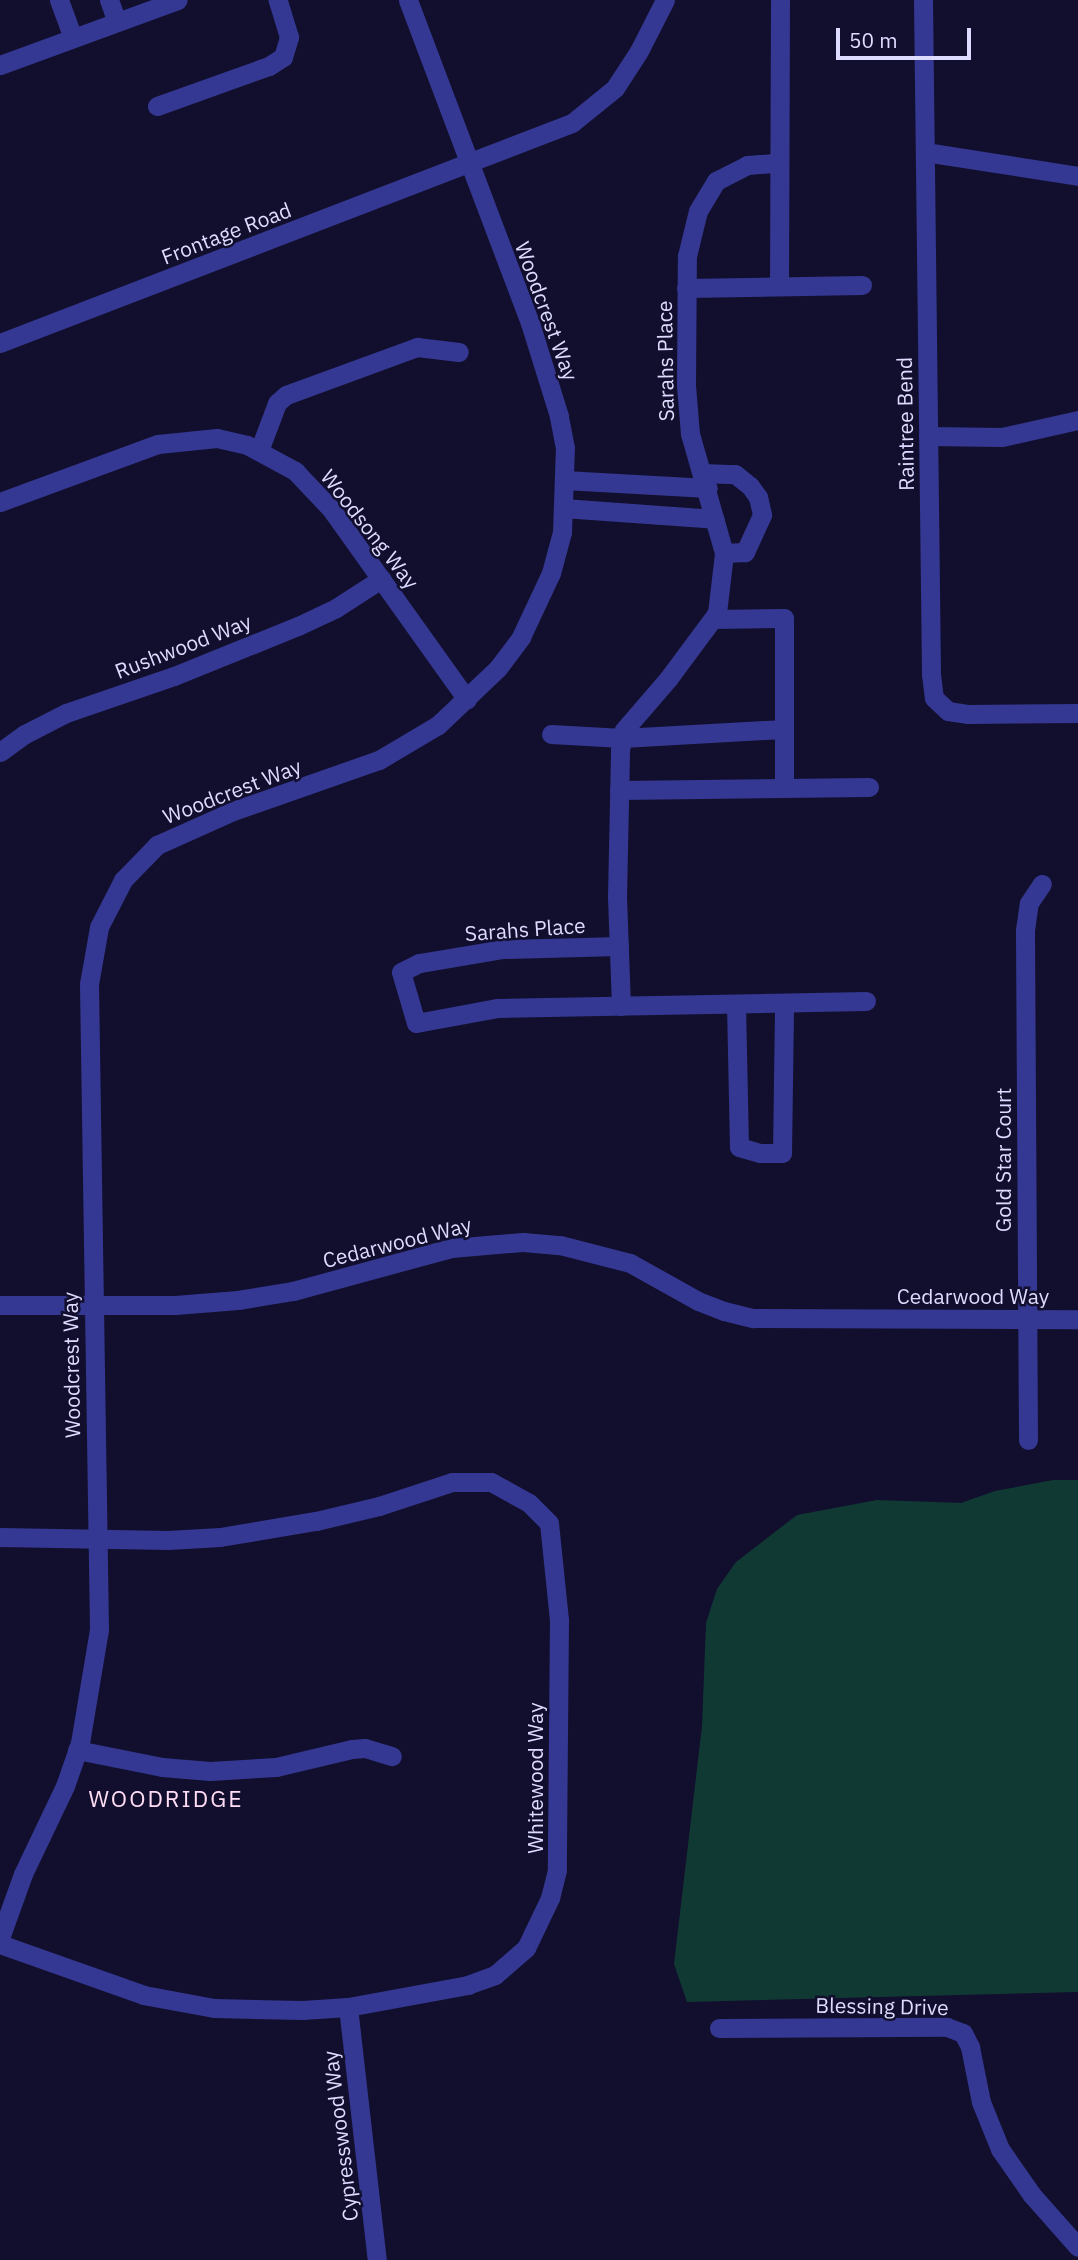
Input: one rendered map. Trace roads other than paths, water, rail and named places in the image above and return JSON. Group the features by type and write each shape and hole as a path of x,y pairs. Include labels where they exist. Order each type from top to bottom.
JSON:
{"street":[{"path":"59,0 73,38"},
{"path":"109,0 117,22"},
{"path":"157,106 269,66 284,57 289,37 278,0"},
{"name":"Woodcrest Way","path":"0,1938 23,1874 46,1831 78,1749 97,1650 100,1539 92,1306 89,984 99,927 123,880 143,856 179,833 379,760 409,745 467,700 498,668 536,610 551,573 562,532 565,448 545,368 408,0"},
{"name":"Frontage Road","path":"0,343 572,123 615,88 639,51 665,0"},
{"path":"779,286 780,0"},
{"name":"Raintree Bend","path":"923,0 931,674 934,698 948,711 967,714 1078,713"},
{"path":"0,65 168,2"},
{"path":"925,152 1078,176"},
{"name":"Sarahs Place","path":"622,738 624,730 668,679 717,613 724,553 690,434 687,256 698,211 716,181 747,165 779,163"},
{"name":"Sarahs Place","path":"686,288 862,285"},
{"path":"259,451 276,403 286,395 417,347 459,352"},
{"path":"928,436 1002,437 1078,420"},
{"name":"Woodsong Way","path":"0,502 158,444 217,438 259,451 295,471 331,509 467,700"},
{"path":"564,480 705,481 735,474 758,497 762,515 746,552 724,553"},
{"path":"564,508 715,519"},
{"name":"Rushwood Way","path":"0,752 25,734 66,713 174,676 298,626 336,608 382,579"},
{"path":"713,619 784,618 784,788"},
{"path":"551,734 622,738 784,729"},
{"path":"621,1006 619,790 622,738"},
{"path":"619,790 869,787"},
{"name":"Gold Star Court","path":"1028,1440 1025,930 1029,903 1042,884"},
{"name":"Sarahs Place","path":"619,946 503,949 419,962 401,972 416,1023 497,1008 866,1001"},
{"path":"736,1004 739,1147 760,1153 782,1153 784,1003"},
{"name":"Cedarwood Way","path":"92,1306 175,1305 238,1300 307,1287 451,1248 523,1241 595,1252 630,1263 698,1301 723,1311 753,1318 1078,1319"},
{"path":"0,1305 92,1306"},
{"name":"Whitewood Way","path":"0,1537 194,1538 272,1530 379,1506 452,1482 474,1480 507,1489 530,1503 549,1523 559,1620 559,1855 546,1908 526,1948 495,1975 468,1985 348,2007 248,2010 182,2004 94,1979 0,1944"},
{"path":"78,1749 162,1767 200,1771 261,1769 352,1749 365,1748 392,1756"},
{"name":"Cypresswood Way","path":"348,2007 377,2260"},
{"name":"Blessing Drive","path":"719,2028 947,2027 963,2033 970,2047 981,2102 1000,2149 1032,2195 1078,2247"}],"district":[{"name":"WOODRIDGE","path":"166,1798"}]}
